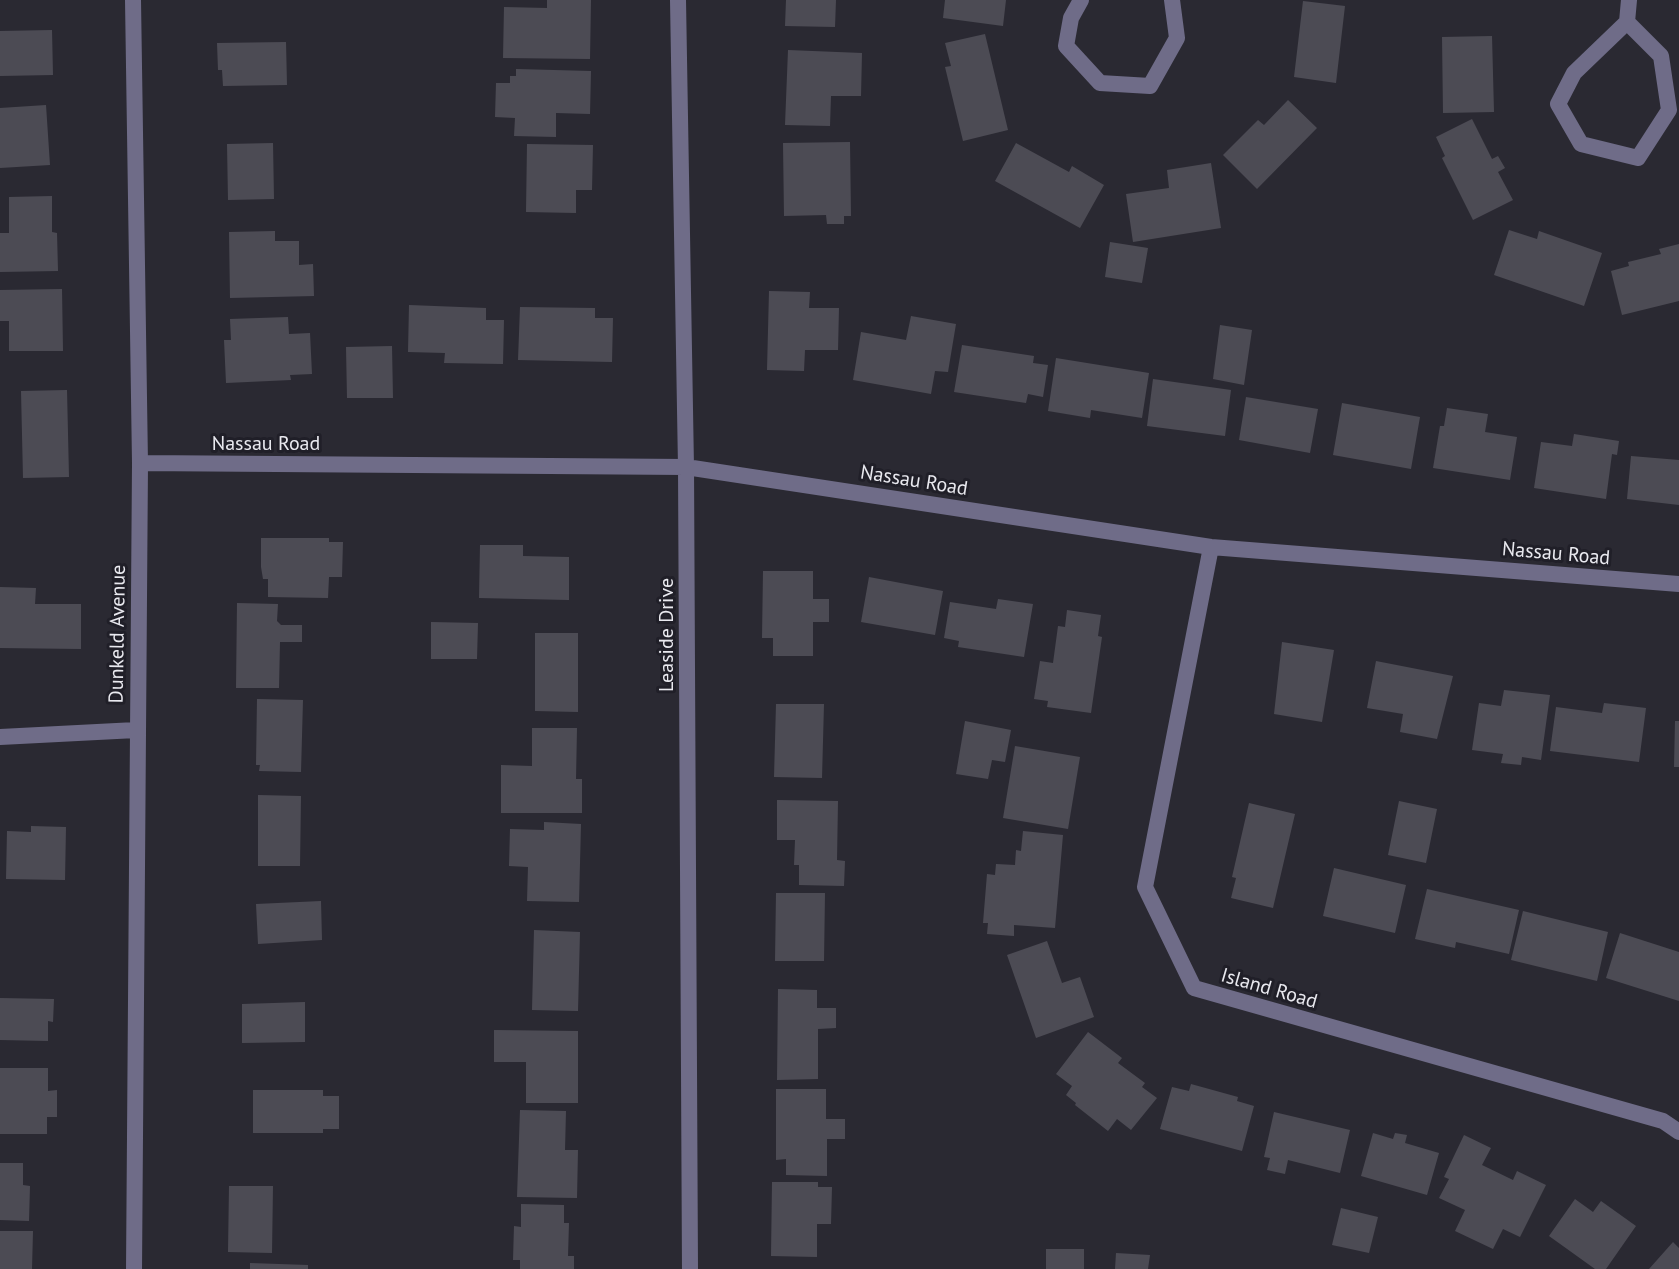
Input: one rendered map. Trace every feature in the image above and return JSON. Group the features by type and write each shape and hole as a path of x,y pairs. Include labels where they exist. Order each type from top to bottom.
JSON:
{"street":[{"name":"Dunkeld Avenue","path":"133,0 140,463 134,1269"},
{"name":"Leaside Drive","path":"678,0 686,467 690,1269"},
{"path":"1081,0 1071,18 1066,46 1100,83 1150,86 1177,38 1172,0"},
{"path":"1627,22 1661,56 1669,110 1638,158 1581,144 1558,104 1574,73 1627,22 1629,0"},
{"name":"Nassau Road","path":"140,463 686,467 1211,547 1679,584"},
{"name":"Island Road","path":"1211,547 1145,887 1194,988 1663,1121 1679,1132"},
{"path":"0,737 136,730"}],"building":[{"path":"547,0 591,0 590,59 503,58 504,7 547,8"},
{"path":"786,0 836,0 835,27 785,26"},
{"path":"945,0 1006,0 1003,26 943,18"},
{"path":"1303,1 1345,6 1336,83 1294,77"},
{"path":"52,30 53,75 0,76 0,31"},
{"path":"985,34 1008,130 963,141 945,67 951,66 945,43"},
{"path":"1492,36 1494,112 1443,113 1442,37"},
{"path":"286,42 287,85 223,86 222,70 218,70 217,43"},
{"path":"788,50 862,53 861,96 831,96 830,126 785,125"},
{"path":"516,69 591,71 590,114 556,113 556,137 514,136 515,118 495,117 496,83 510,83 510,76 516,76"},
{"path":"1288,100 1317,128 1257,189 1223,155 1258,120 1264,125"},
{"path":"46,105 50,165 0,168 0,108"},
{"path":"1472,119 1492,159 1498,156 1505,168 1498,172 1513,200 1473,220 1442,158 1445,156 1436,137"},
{"path":"850,142 851,216 844,216 844,224 827,224 826,215 784,216 783,143"},
{"path":"273,143 274,199 228,200 227,144"},
{"path":"1016,143 1069,172 1072,166 1104,185 1080,228 995,181"},
{"path":"527,144 593,145 592,190 576,190 576,213 526,212"},
{"path":"1211,163 1221,228 1133,242 1126,194 1169,188 1167,170"},
{"path":"52,196 52,232 57,233 58,271 0,272 0,233 9,233 9,197"},
{"path":"1509,230 1537,239 1539,231 1602,253 1584,306 1494,275"},
{"path":"275,231 275,241 299,241 299,265 313,264 314,296 230,298 229,232"},
{"path":"1110,242 1148,248 1142,283 1105,277"},
{"path":"1679,244 1679,301 1622,315 1611,271 1629,266 1628,262 1661,254 1659,249"},
{"path":"62,289 63,351 9,351 9,321 0,321 0,290"},
{"path":"769,291 810,292 809,308 839,308 838,350 805,350 804,371 767,370"},
{"path":"409,305 486,308 486,320 504,320 503,364 444,363 445,353 408,352"},
{"path":"520,307 595,308 595,318 613,318 612,362 518,360"},
{"path":"911,316 956,324 948,372 935,371 931,394 853,380 861,332 906,340"},
{"path":"288,317 289,334 310,333 312,374 290,375 291,380 226,383 224,340 231,340 230,319"},
{"path":"1220,325 1252,330 1244,385 1213,379"},
{"path":"962,345 1034,356 1033,363 1048,365 1043,397 1028,394 1026,403 954,392"},
{"path":"392,346 393,398 347,398 346,347"},
{"path":"1056,358 1149,373 1142,418 1091,410 1090,418 1048,411"},
{"path":"1153,379 1231,390 1225,436 1147,426"},
{"path":"67,390 69,477 23,478 21,391"},
{"path":"1246,397 1318,409 1310,453 1239,440"},
{"path":"1342,403 1420,417 1411,469 1333,455"},
{"path":"1447,408 1488,414 1485,432 1517,437 1510,480 1433,468 1440,426 1444,426"},
{"path":"1574,434 1619,441 1617,455 1612,454 1606,499 1534,488 1541,442 1572,446"},
{"path":"1631,456 1679,460 1679,505 1627,499"},
{"path":"261,538 329,538 329,542 343,542 342,577 329,577 328,598 268,597 268,579 263,579 261,567"},
{"path":"480,545 523,545 523,556 569,557 569,600 479,598"},
{"path":"763,571 813,571 813,599 829,599 829,622 813,622 813,656 773,656 773,638 762,638"},
{"path":"869,577 943,591 935,635 861,622"},
{"path":"0,587 36,588 35,604 81,604 81,649 0,648"},
{"path":"998,599 1033,604 1024,657 958,647 959,641 944,638 950,602 996,609"},
{"path":"237,603 278,604 277,621 281,625 302,625 302,642 280,642 279,688 236,688"},
{"path":"1067,610 1101,615 1098,636 1102,637 1091,713 1047,707 1048,701 1034,699 1040,661 1053,663 1058,626 1065,627"},
{"path":"431,622 478,623 477,659 431,659"},
{"path":"535,633 578,633 578,712 535,711"},
{"path":"1282,642 1334,650 1322,722 1274,714"},
{"path":"1376,661 1453,676 1437,739 1400,732 1403,714 1367,708"},
{"path":"1504,690 1550,695 1541,760 1522,757 1521,765 1501,763 1503,754 1472,750 1479,703 1501,706"},
{"path":"257,699 303,700 301,772 259,771 260,765 256,765"},
{"path":"1604,703 1646,708 1639,762 1550,751 1556,707 1602,713"},
{"path":"776,704 824,704 822,778 774,777"},
{"path":"965,721 1011,730 1005,762 992,760 988,779 956,774"},
{"path":"1675,721 1679,721 1679,767 1674,767"},
{"path":"532,728 577,728 576,779 582,779 582,813 501,813 501,765 532,766"},
{"path":"1015,746 1080,757 1068,829 1003,818"},
{"path":"258,795 301,796 300,866 258,866"},
{"path":"777,800 838,801 837,860 845,861 844,886 799,885 799,865 794,865 795,840 777,840"},
{"path":"1399,801 1437,809 1426,863 1388,855"},
{"path":"1249,803 1295,814 1273,908 1231,898 1236,878 1232,877"},
{"path":"544,822 581,824 579,902 527,901 528,867 509,866 510,829 544,830"},
{"path":"31,826 66,827 65,880 6,879 7,831 31,832"},
{"path":"1023,831 1063,835 1055,928 1014,925 1014,936 987,934 988,923 983,923 987,874 995,875 996,864 1015,865 1016,850 1021,851"},
{"path":"1334,868 1406,885 1395,933 1323,916"},
{"path":"1427,889 1519,910 1509,954 1456,942 1455,948 1415,939"},
{"path":"776,893 825,893 824,961 775,961"},
{"path":"321,901 322,940 258,944 256,904"},
{"path":"1523,911 1608,932 1597,981 1511,960"},
{"path":"534,930 580,932 578,1011 532,1010"},
{"path":"1620,933 1679,952 1679,1001 1606,978"},
{"path":"1047,941 1062,983 1080,977 1094,1017 1036,1038 1007,955"},
{"path":"778,989 817,990 817,1008 836,1008 836,1028 818,1029 818,1079 777,1080"},
{"path":"0,998 54,999 53,1022 48,1021 48,1041 0,1040"},
{"path":"305,1002 305,1042 242,1043 242,1004"},
{"path":"494,1030 578,1031 578,1103 526,1103 526,1062 494,1062"},
{"path":"1088,1032 1122,1058 1118,1063 1145,1083 1142,1087 1157,1098 1131,1130 1117,1119 1108,1131 1075,1105 1066,1095 1072,1086 1056,1074"},
{"path":"0,1068 48,1068 48,1091 57,1090 57,1117 47,1117 47,1134 0,1134"},
{"path":"1191,1084 1238,1097 1237,1101 1254,1106 1242,1151 1160,1129 1172,1087 1189,1091"},
{"path":"776,1089 826,1089 826,1119 845,1119 845,1139 827,1139 827,1176 786,1175 786,1159 776,1160"},
{"path":"253,1090 323,1090 323,1096 339,1096 339,1129 323,1129 323,1133 253,1133"},
{"path":"520,1110 566,1111 565,1150 578,1150 577,1198 517,1197"},
{"path":"1274,1112 1350,1130 1340,1173 1288,1160 1285,1174 1267,1170 1270,1158 1264,1157"},
{"path":"1373,1133 1393,1139 1395,1133 1407,1135 1405,1143 1439,1153 1427,1195 1361,1176"},
{"path":"1464,1135 1491,1148 1482,1165 1513,1180 1517,1171 1546,1185 1520,1237 1503,1229 1493,1249 1455,1231 1465,1210 1439,1198 1449,1179 1444,1177"},
{"path":"0,1163 23,1163 23,1185 30,1186 29,1221 0,1220"},
{"path":"772,1182 818,1182 818,1187 832,1187 831,1224 817,1224 817,1257 771,1256"},
{"path":"229,1186 273,1186 272,1253 228,1252"},
{"path":"1575,1199 1593,1212 1601,1201 1636,1226 1606,1269 1595,1269 1549,1236"},
{"path":"521,1204 564,1205 564,1223 569,1223 568,1256 574,1256 574,1269 520,1269 520,1260 513,1260 514,1226 521,1227"},
{"path":"1341,1208 1378,1217 1369,1253 1332,1245"},
{"path":"0,1231 33,1231 32,1269 0,1269"},
{"path":"1673,1242 1679,1248 1679,1269 1649,1269"},
{"path":"1046,1249 1084,1249 1084,1269 1046,1269"},
{"path":"1116,1253 1150,1255 1148,1269 1115,1269"},
{"path":"250,1263 308,1265 308,1269 250,1269"}]}
